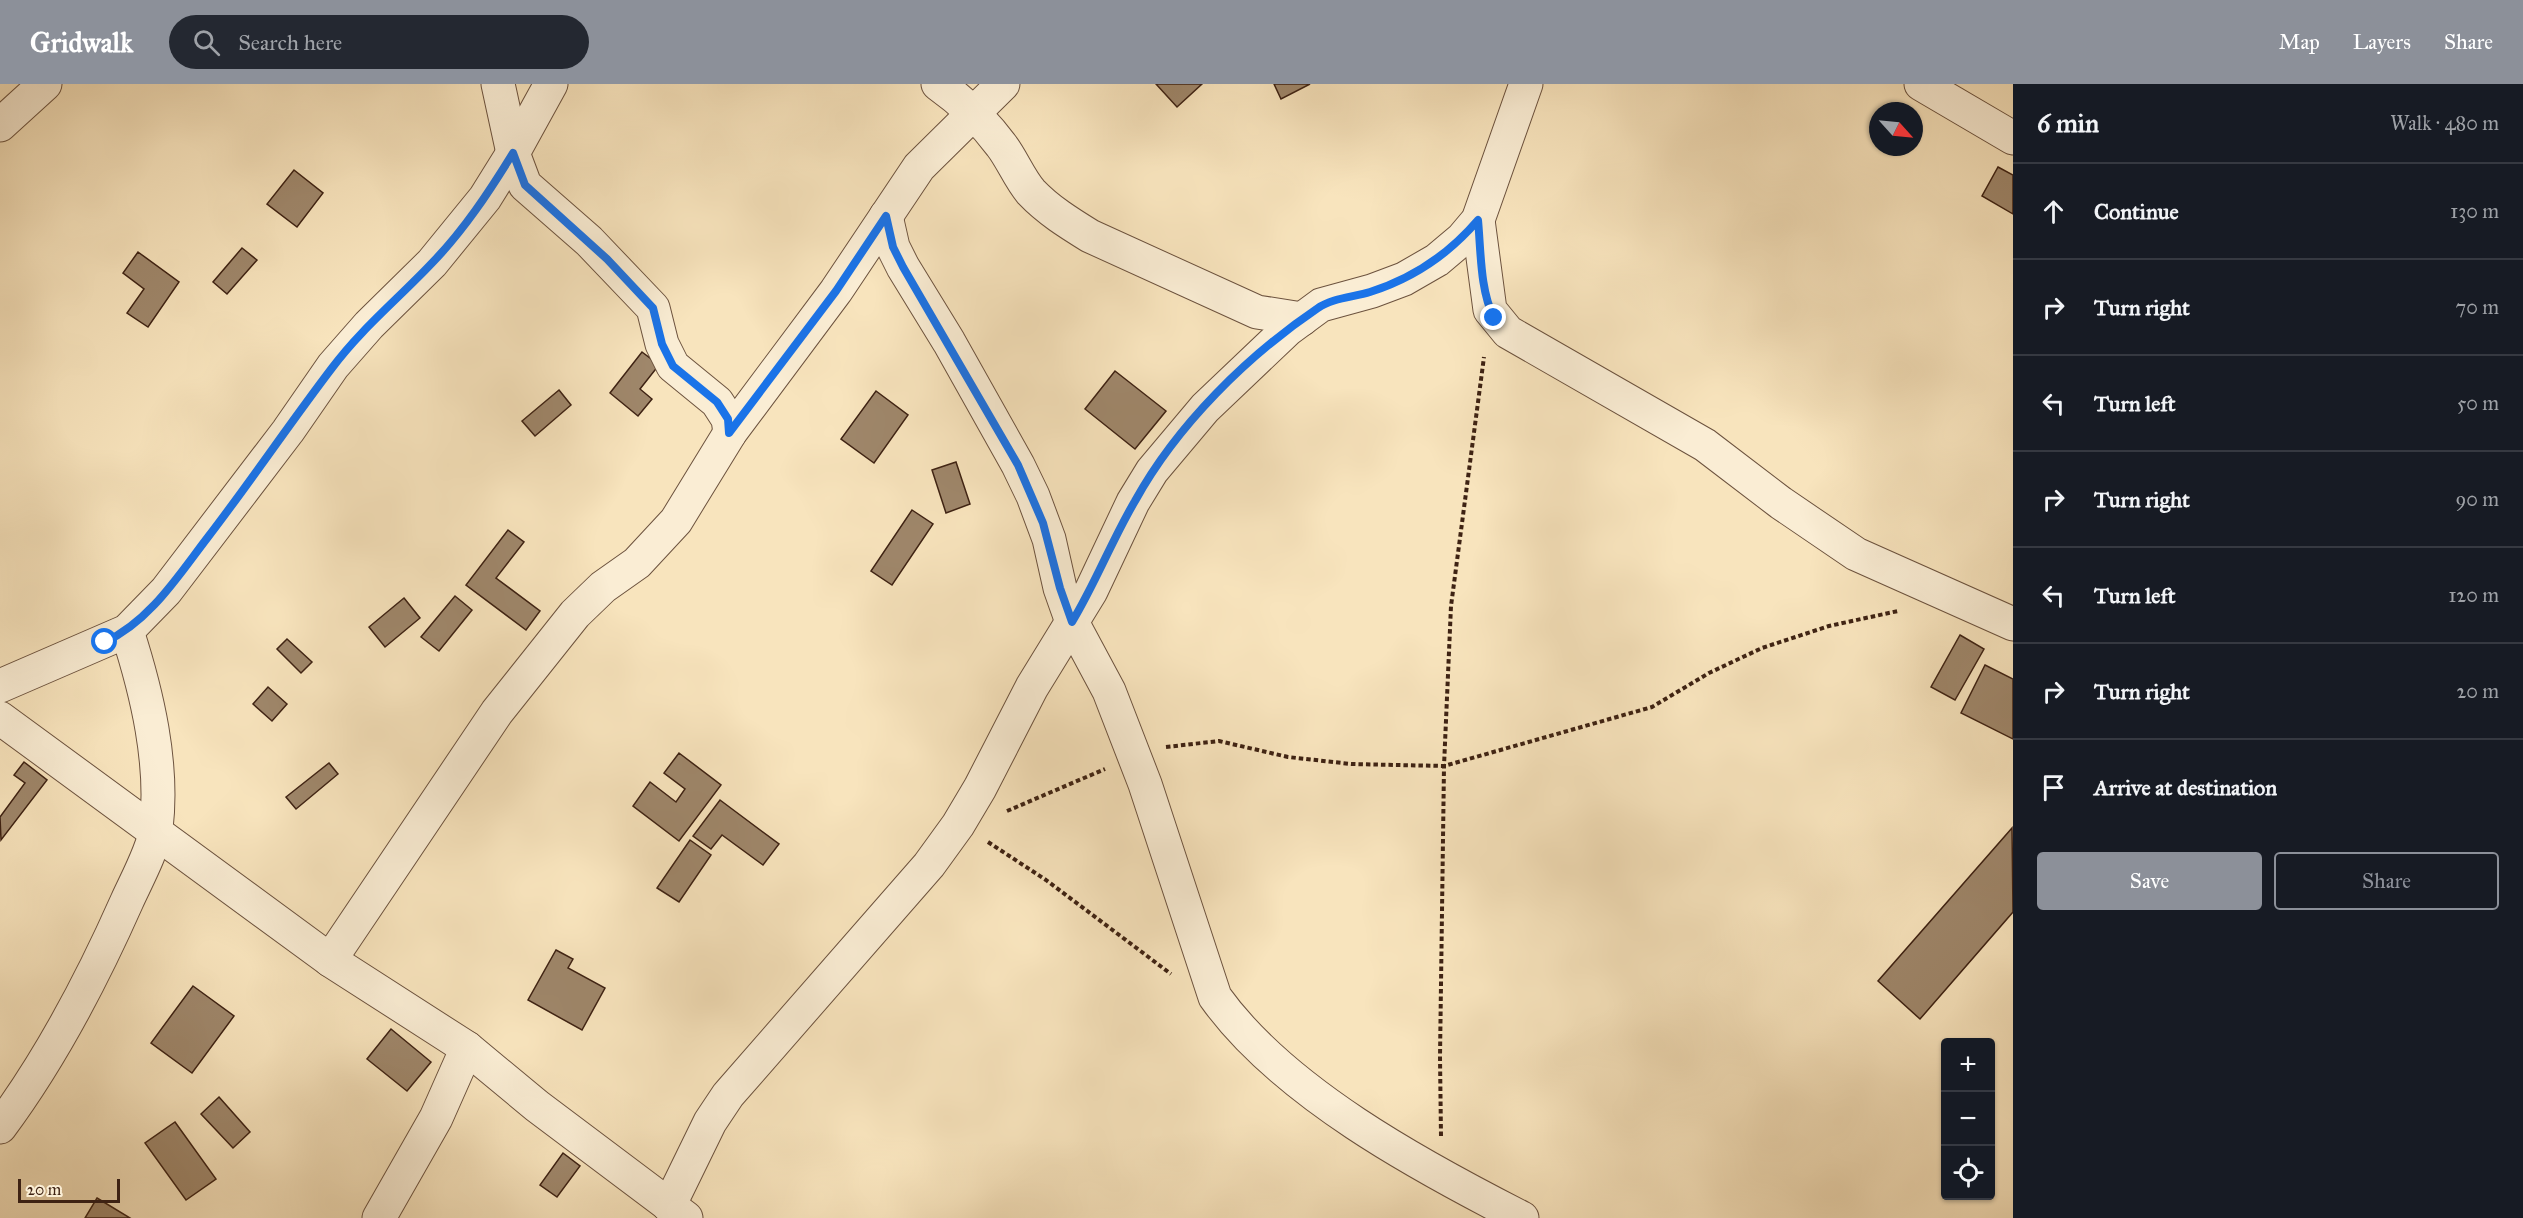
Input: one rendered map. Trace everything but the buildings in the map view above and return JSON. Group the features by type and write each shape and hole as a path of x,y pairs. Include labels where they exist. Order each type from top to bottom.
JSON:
{"street":[{"path":"0,125 45,84"},
{"path":"498,84 513,153 525,185 601,253 653,308 660,336 673,366 717,402 728,419 729,433"},
{"path":"0,686 127,632 166,591 288,431 333,366 369,325 449,244 485,198 551,84"},
{"path":"938,84 973,113 1002,145 1029,190 1048,209 1075,226 1257,312 1302,319"},
{"path":"330,960 497,712 575,614 603,587 637,562 676,521 729,433 830,299 919,167 1003,84"},
{"path":"0,718 330,960 466,1048 537,1106 677,1212 711,1122 728,1095 964,828 1032,687 1096,581 1133,502 1152,471 1205,408 1237,375 1302,319 1321,305 1372,291 1404,279 1451,249 1478,220 1526,84"},
{"path":"1921,84 2013,138"},
{"path":"886,216 893,247 903,267 1018,465 1046,531 1060,588 1072,622 1109,691 1134,756 1173,864 1215,997 1235,1021 1297,1081 1342,1114 1442,1178 1522,1218"},
{"path":"1478,220 1483,273 1490,310 1494,318 1508,332 1706,445 1781,503 1856,554 2013,624"},
{"path":"0,1127 24,1094 92,981 155,831 158,801 149,717 139,669 127,632"},
{"path":"379,1218 436,1118 466,1048"}],"path":[{"path":"1442,1178 1440,1057 1444,766 1451,606 1485,350 1494,318"},
{"path":"964,828 1134,756 1187,743 1219,741 1288,756 1351,764 1444,766 1652,707 1709,673 1762,648 1829,627 1917,606 1944,593"},
{"path":"964,828 1022,862 1176,978 1215,997"}],"route":[{"path":"105,642 127,632 166,591 288,431 333,366 369,325 449,244 485,198 513,153 525,185 537,198 589,241 626,277 653,308 662,344 673,366 703,388 717,402 728,419 729,433 836,291 886,216 893,247 903,267 949,342 1033,496 1049,539 1060,588 1072,622 1091,591 1133,502 1152,471 1205,408 1237,375 1287,330 1321,305 1372,291 1404,279 1451,249 1478,220 1483,273 1490,310 1494,318"}]}
